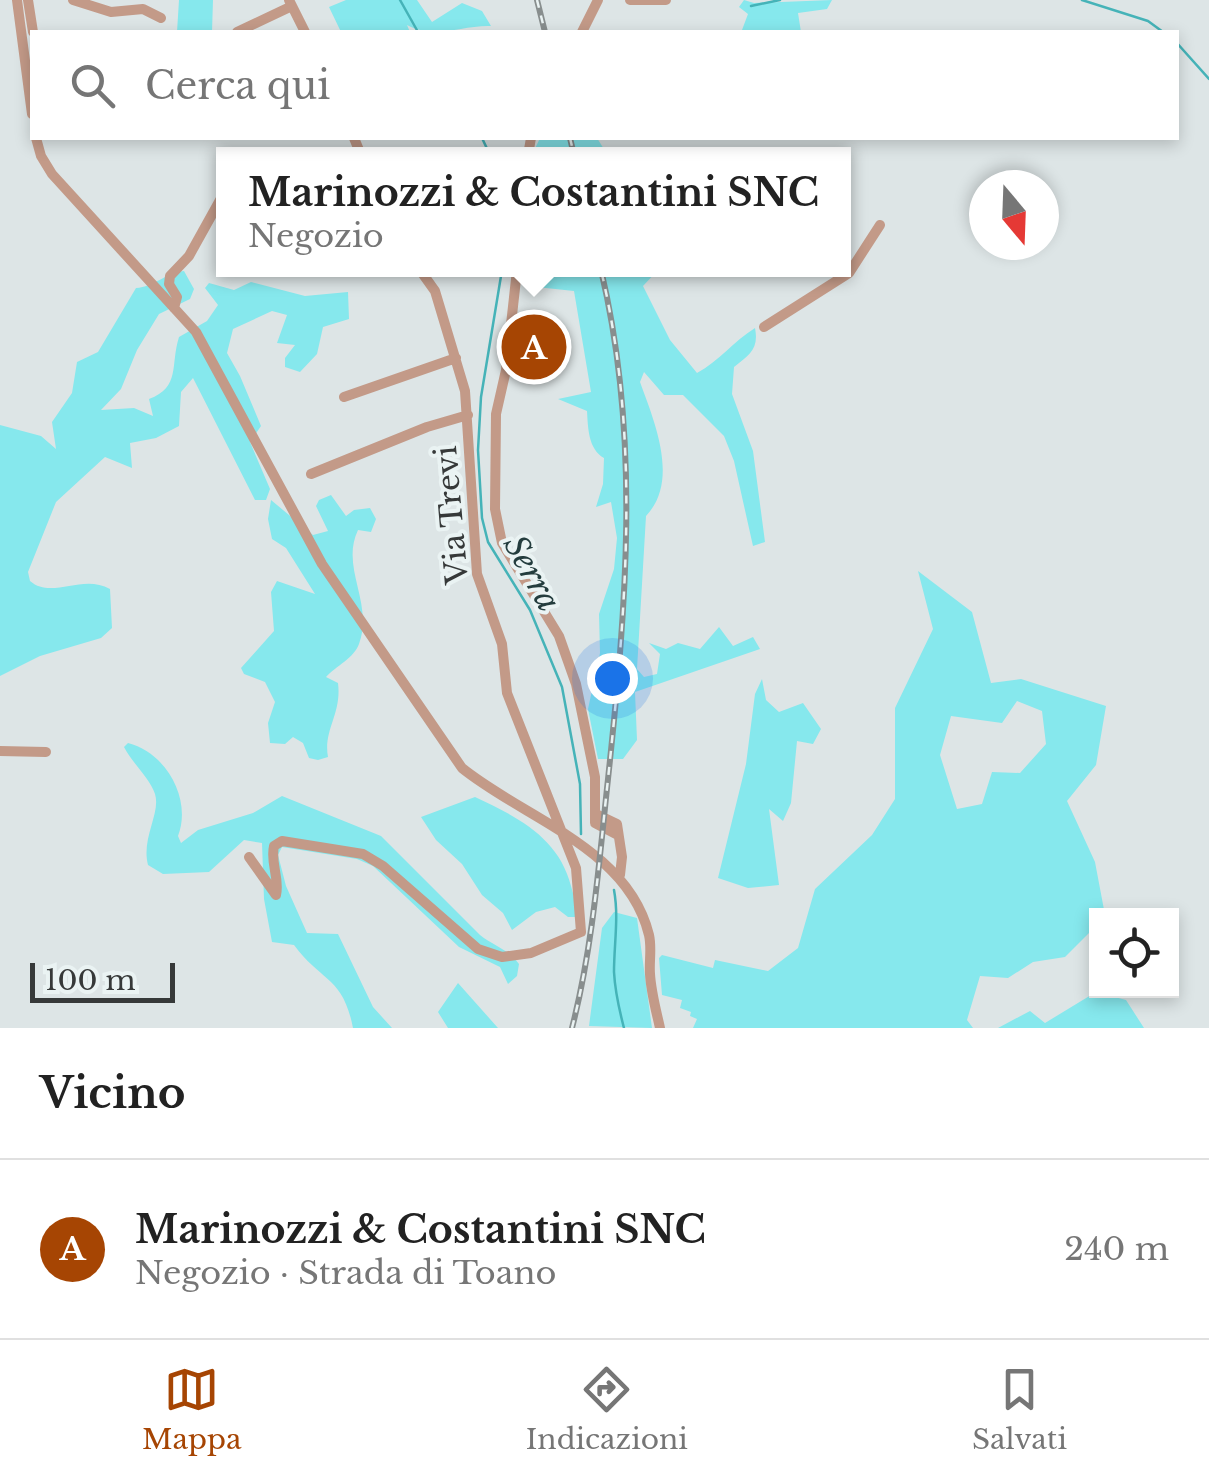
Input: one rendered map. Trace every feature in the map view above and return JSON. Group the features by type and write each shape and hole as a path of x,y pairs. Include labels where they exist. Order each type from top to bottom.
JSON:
{"street":[{"path":"17,0 30,99"},
{"path":"28,0 32,30"},
{"path":"73,0 112,12 143,9 162,18"},
{"path":"583,30 598,0"},
{"path":"630,0 666,0"},
{"path":"241,30 290,3 304,30"},
{"path":"37,140 52,174 196,332 322,564 462,768 486,788 584,848 620,875 649,932 650,976 660,1028"},
{"path":"174,308 177,296 170,276 189,256 216,207"},
{"path":"851,270 880,225"},
{"name":"Via Trevi","path":"249,857 276,895 278,884 271,862 274,846 282,841 363,854 383,866 478,949 502,957 531,953 581,932 576,868 507,692 502,644 476,574 468,415 435,290 425,277"},
{"path":"516,277 506,370 496,414 495,509 502,543 558,636 576,684 596,777 596,814 613,820 622,857 620,875"},
{"path":"764,327 843,277"},
{"path":"344,397 456,358"},
{"name":"Via Trevi","path":"311,474 426,427 468,415"},
{"path":"0,750 46,752"}],"shaded area":[{"path":"179,0 213,0 212,30 177,30"},
{"path":"346,0 417,0 432,22 462,3 482,11 491,26 422,30 407,25 409,30 340,30 329,7"},
{"path":"744,0 832,0 827,9 798,13 801,30 742,30 748,14 739,7"},
{"path":"539,140 598,140 603,147 536,147"},
{"path":"184,271 194,289 190,299 159,314 137,350 121,389 101,410 134,408 153,416 149,399 170,381 179,337 207,321 218,305 205,288 209,283 234,290 251,282 305,296 348,292 349,319 323,327 317,354 300,372 285,367 285,358 295,345 277,343 287,315 272,311 233,329 227,353 261,426 250,442 270,489 266,500 255,500 193,378 181,392 179,426 156,438 130,443 132,468 105,457 56,502 28,572 30,581 48,588 89,584 110,589 112,628 101,638 40,656 0,676 0,425 41,436 56,449 52,422 72,393 77,362 98,352 136,288"},
{"path":"524,277 651,277 643,286 670,340 697,373 755,328 752,350 734,367 732,394 753,451 765,542 753,546 734,461 724,436 683,395 664,395 644,372 640,382 657,432 663,468 656,502 646,516 637,669 644,677 657,674 660,654 649,643 666,649 678,643 700,649 719,627 733,646 753,637 760,649 635,692 637,740 623,759 598,759 588,709 600,653 599,614 614,569 617,538 611,502 596,507 603,484 604,458 592,443 587,411 558,399 591,392 574,291 527,286"},
{"path":"331,495 346,516 354,510 370,508 376,519 371,532 358,530 353,544 363,629 353,654 326,677 338,683 339,694 328,738 328,757 318,760 309,758 303,743 293,737 285,744 270,743 268,723 275,702 265,682 244,674 241,668 274,631 271,592 277,581 315,594 286,548 272,539 268,519 271,500 313,535 328,531 316,506 319,500"},
{"path":"918,571 972,612 991,683 1021,679 1106,706 1096,765 1067,801 1095,862 1104,908 1089,908 1089,933 1065,957 1033,962 1008,978 980,976 967,1020 973,1028 693,1028 697,1019 680,1008 682,1000 662,995 659,958 662,955 713,968 715,960 768,971 798,948 815,889 872,835 895,799 895,708 933,629","holes":["1017,701 1042,711 1046,744 1020,773 992,772 982,804 957,809 940,755 951,716 1002,723"]},
{"path":"762,679 766,700 779,712 803,703 821,729 813,744 797,741 791,803 783,821 769,809 779,885 748,888 718,878 746,764 755,694"},
{"path":"128,743 154,757 173,780 182,808 178,836 181,843 198,830 253,813 282,796 381,836 480,935 515,959 519,964 517,976 508,984 500,967 459,947 373,866 357,859 282,847 278,855 286,886 307,933 338,934 373,1007 392,1028 353,1028 343,998 330,981 294,945 272,942 264,899 262,843 244,840 209,872 163,874 148,865 155,794 124,747"},
{"path":"475,797 521,821 547,842 565,869 575,917 568,917 555,907 536,912 512,930 503,913 482,895 462,864 436,840 421,817"},
{"path":"614,912 637,918 652,1028 589,1026 602,928"},
{"path":"458,983 498,1028 448,1028 438,1012"},
{"path":"1089,996 1126,1000 1144,1028 998,1028 1030,1011 1045,1023"}],"waterway":[{"name":"Serra","path":"400,0 417,30"},
{"path":"751,6 780,0"},
{"path":"1082,0 1148,21 1160,30"},
{"path":"1179,45 1209,79"},
{"name":"Serra","path":"483,140 486,147"},
{"name":"Serra","path":"501,277 481,397 478,450 482,518 488,542 530,610 562,687 580,784 581,834"},
{"name":"Serra","path":"614,890 615,979 624,1028"}],"railway":[{"path":"537,0 544,30"},
{"path":"570,140 572,147"},
{"path":"572,1028 594,904 615,715 624,588 626,460 614,333 602,277"}],"place":[{"name":"Marinozzi & Costantini SNC","path":"534,347"}]}
